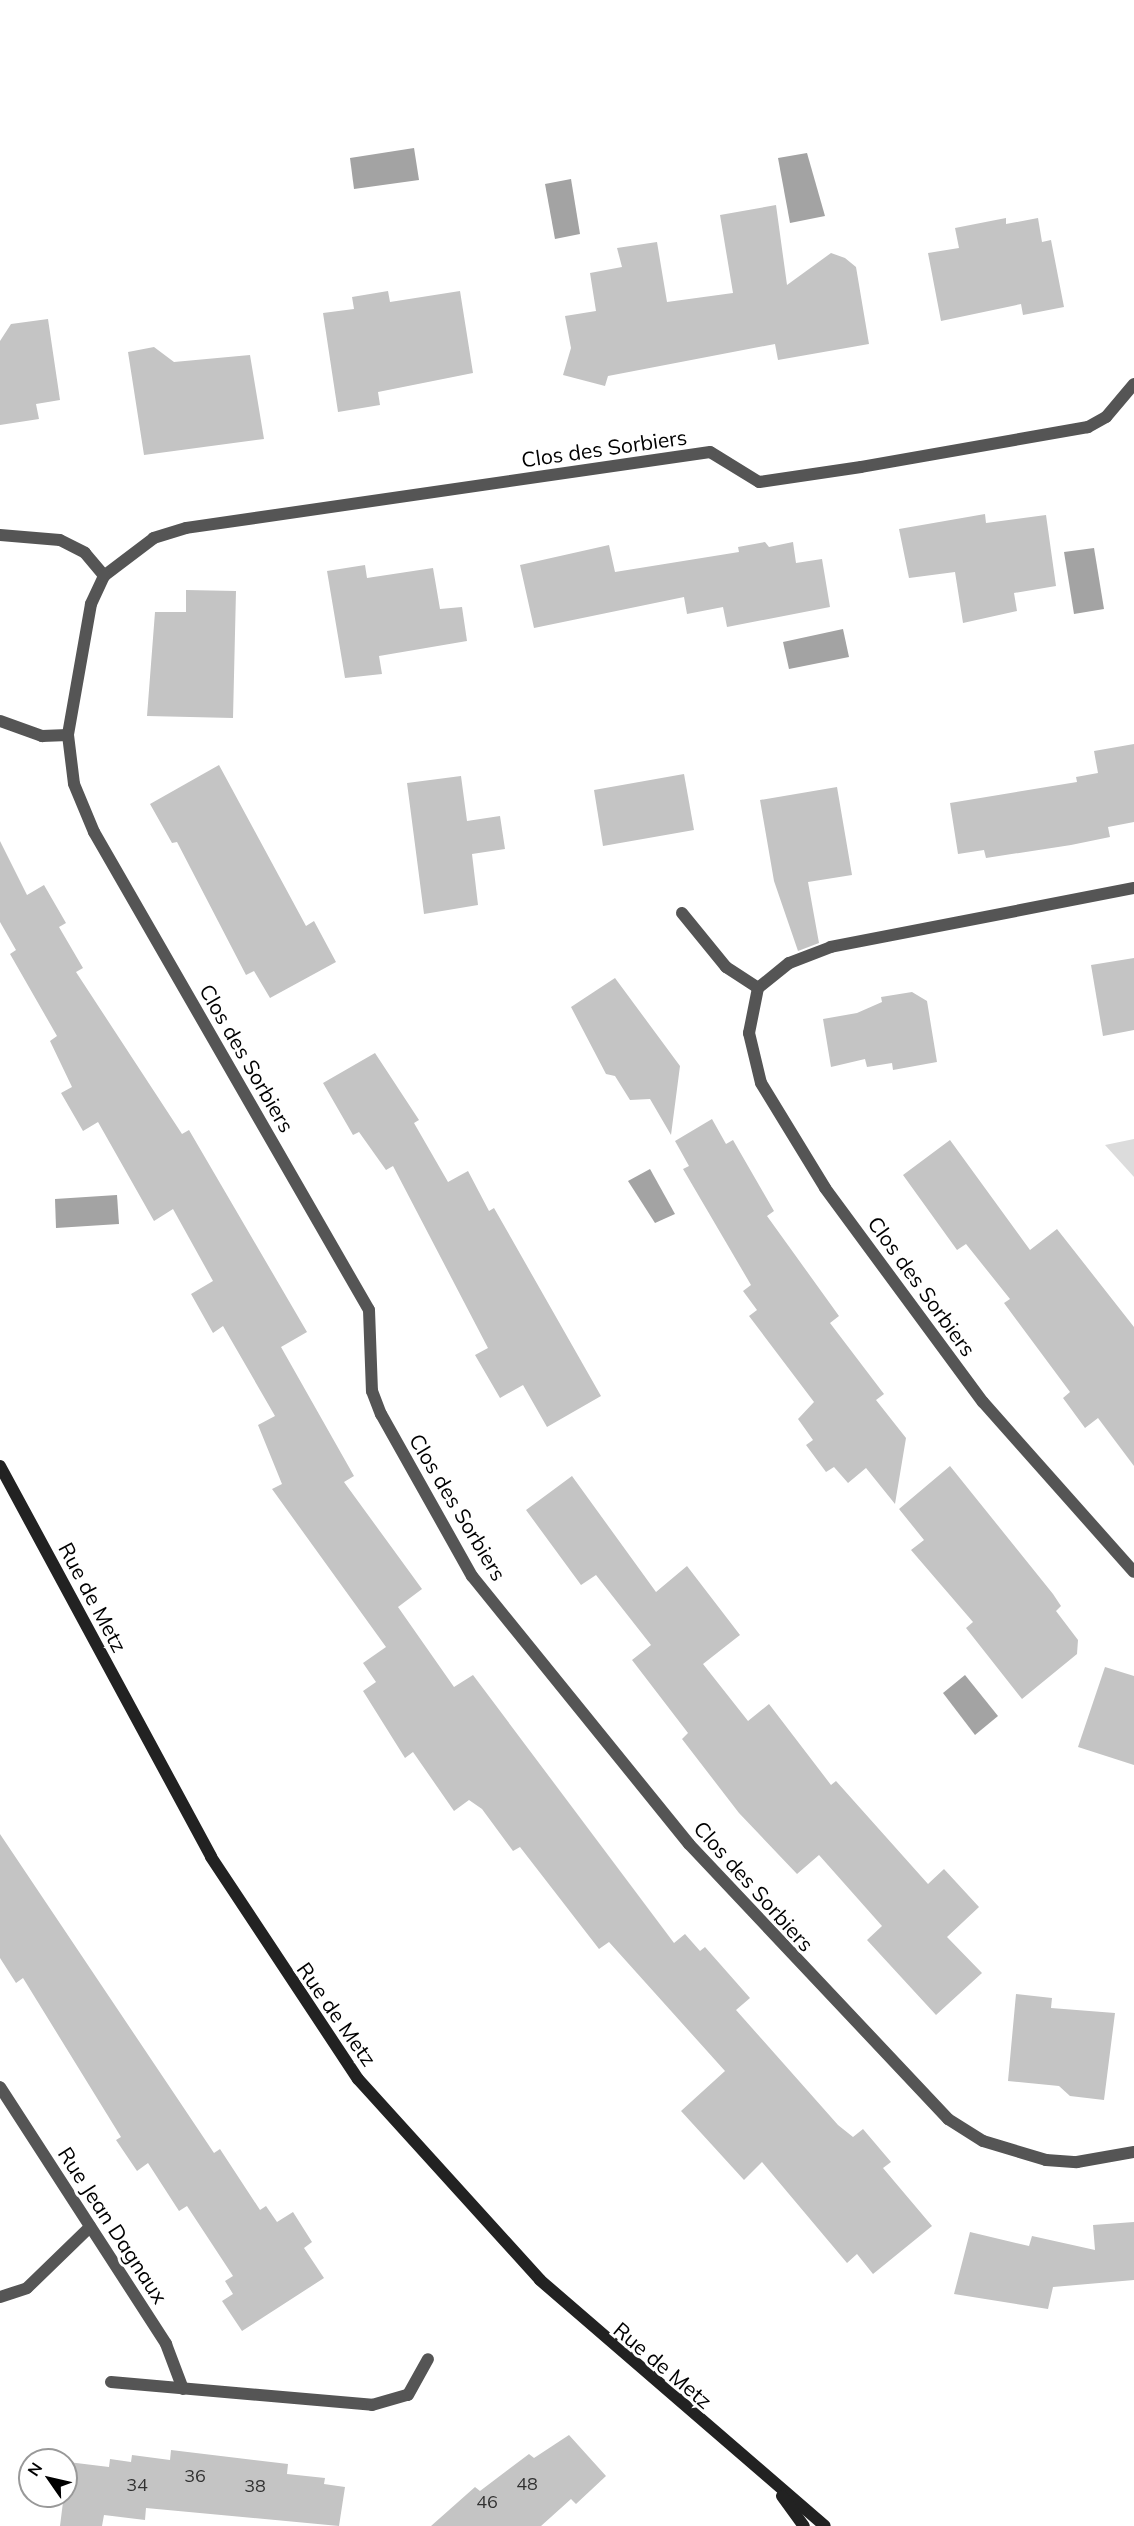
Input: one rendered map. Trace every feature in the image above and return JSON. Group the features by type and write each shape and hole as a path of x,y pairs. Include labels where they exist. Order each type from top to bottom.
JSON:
{"main road":[{"name":"Rue de Metz","path":"0,1466 211,1857 358,2079 540,2280 772,2483 825,2526"},
{"name":"Rue de Metz","path":"772,2483 804,2526"}],"street":[{"name":"Clos des Sorbiers","path":"1134,384 1106,417 1088,427 759,482 710,452 186,528 127,554 104,576 91,604 68,735 74,784 94,832 369,1310 372,1391 381,1414 479,1585 689,1844 948,2119 983,2141 1046,2160 1077,2162 1134,2152"},
{"path":"0,535 60,540 85,553 104,576"},
{"path":"0,721 42,736 68,735"},
{"path":"682,913 726,967 758,988 789,963 831,947 1134,888"},
{"name":"Clos des Sorbiers","path":"758,988 749,1033 761,1083 825,1188 983,1402 1134,1572"},
{"name":"Rue Jean Dagnaux","path":"0,2087 166,2344 183,2389"},
{"path":"0,2297 27,2288 90,2227"},
{"path":"111,2382 372,2405 408,2395 428,2359"}],"shaded area":[{"path":"414,148 419,180 354,189 350,158"},
{"path":"807,153 825,216 790,223 778,158"},
{"path":"571,179 580,234 555,239 545,184"},
{"path":"1094,548 1104,609 1074,614 1064,552"},
{"path":"843,629 849,657 789,669 783,642"},
{"path":"1134,1139 1134,1177 1105,1145"},
{"path":"650,1169 675,1214 655,1223 628,1181"},
{"path":"117,1195 119,1224 56,1228 55,1199"},
{"path":"965,1675 998,1716 975,1735 943,1693"}],"building":[{"path":"776,205 787,285 831,253 845,258 856,267 869,344 778,360 775,344 608,376 605,386 563,375 571,348 565,316 596,311 590,273 622,267 617,248 657,242 667,302 733,293 720,215"},
{"path":"1006,218 1006,224 1038,218 1042,242 1051,240 1064,307 1023,315 1021,304 941,321 928,253 959,248 955,228"},
{"path":"388,291 390,302 460,291 473,373 378,392 380,405 338,412 323,313 354,309 352,297"},
{"path":"48,319 60,400 36,404 39,419 0,425 0,341 11,324"},
{"path":"154,347 174,362 250,355 264,439 144,455 128,352"},
{"path":"985,514 986,523 1046,515 1056,586 1014,593 1017,611 963,623 955,572 909,578 899,529"},
{"path":"765,542 769,547 793,542 796,563 822,559 830,607 727,627 723,607 687,614 684,597 534,628 520,565 609,545 615,572 739,552 738,547"},
{"path":"365,565 367,578 433,568 440,609 462,607 467,641 379,656 382,674 345,678 327,571"},
{"path":"186,590 236,591 233,718 147,716 155,612 186,612"},
{"path":"1134,744 1134,822 1108,827 1110,837 986,858 984,850 958,854 950,803 1077,782 1076,777 1098,773 1094,751"},
{"path":"219,765 306,926 314,921 336,962 270,998 254,971 246,975 177,842 172,843 150,804"},
{"path":"684,774 694,830 603,846 594,790"},
{"path":"461,776 467,821 500,816 505,849 472,854 478,905 424,914 407,783"},
{"path":"837,787 852,875 808,882 819,943 798,951 774,881 760,800"},
{"path":"0,841 27,895 44,885 66,923 59,927 83,968 76,972 182,1134 189,1130 307,1332 281,1347 354,1476 344,1482 422,1589 398,1607 454,1687 473,1675 674,1943 685,1934 700,1951 705,1947 750,1998 736,2010 838,2125 853,2137 863,2129 891,2162 883,2168 932,2226 873,2274 857,2254 847,2263 762,2162 744,2180 681,2111 725,2071 609,1942 599,1949 520,1847 513,1851 482,1809 469,1800 454,1811 413,1752 405,1758 363,1691 376,1682 363,1663 386,1647 272,1489 282,1484 258,1425 275,1416 223,1326 213,1333 191,1294 213,1281 173,1209 154,1221 98,1122 83,1131 61,1093 72,1087 50,1041 57,1036 10,954 16,950 0,922"},
{"path":"1134,958 1134,1030 1103,1036 1091,965"},
{"path":"615,978 680,1066 671,1135 650,1099 630,1100 615,1076 606,1074 571,1007"},
{"path":"912,992 927,1001 937,1062 893,1070 892,1063 867,1067 865,1059 831,1067 823,1019 857,1013 882,1002 881,997"},
{"path":"375,1053 419,1120 414,1123 448,1182 468,1171 489,1211 494,1208 601,1396 547,1427 523,1385 500,1398 475,1355 488,1348 393,1166 386,1170 359,1132 353,1135 323,1083"},
{"path":"712,1119 726,1144 733,1140 774,1211 767,1216 839,1316 830,1323 884,1394 876,1400 906,1438 895,1504 866,1468 848,1483 834,1467 826,1472 806,1445 813,1440 798,1419 814,1402 749,1316 757,1310 743,1291 751,1285 683,1169 689,1166 675,1141"},
{"path":"950,1140 1030,1250 1057,1229 1134,1327 1134,1466 1098,1418 1085,1428 1063,1398 1070,1392 1004,1303 1010,1299 966,1244 957,1250 903,1175"},
{"path":"950,1466 1053,1594 1061,1606 1056,1611 1078,1640 1077,1654 1022,1699 966,1628 973,1622 911,1550 924,1540 899,1509"},
{"path":"572,1476 656,1592 687,1566 740,1635 703,1664 748,1721 769,1704 831,1785 836,1781 928,1884 944,1869 979,1907 947,1937 982,1973 936,2015 867,1940 882,1926 819,1855 797,1874 739,1813 682,1739 688,1733 632,1660 651,1645 596,1575 581,1585 526,1510"},
{"path":"1105,1667 1134,1676 1134,1765 1078,1747"},
{"path":"0,1834 214,2153 220,2149 260,2210 266,2206 277,2222 293,2212 312,2242 304,2248 324,2278 242,2331 222,2301 233,2294 225,2281 233,2276 187,2206 179,2211 148,2163 137,2171 116,2140 121,2137 23,1978 16,1983 0,1958"},
{"path":"1016,1994 1052,1998 1051,2008 1115,2013 1104,2100 1070,2096 1059,2086 1008,2081"},
{"path":"1134,2222 1134,2280 1053,2287 1048,2309 954,2294 970,2232 1029,2246 1032,2236 1095,2250 1093,2225"},
{"path":"569,2435 606,2476 576,2504 571,2499 541,2526 431,2526 475,2487 480,2491 529,2454 534,2458"},
{"path":"171,2450 288,2464 287,2474 325,2478 324,2484 345,2487 339,2526 146,2508 145,2520 104,2515 102,2526 60,2526 62,2508 78,2508 78,2463 109,2467 110,2459 131,2462 132,2455 170,2460"}]}
